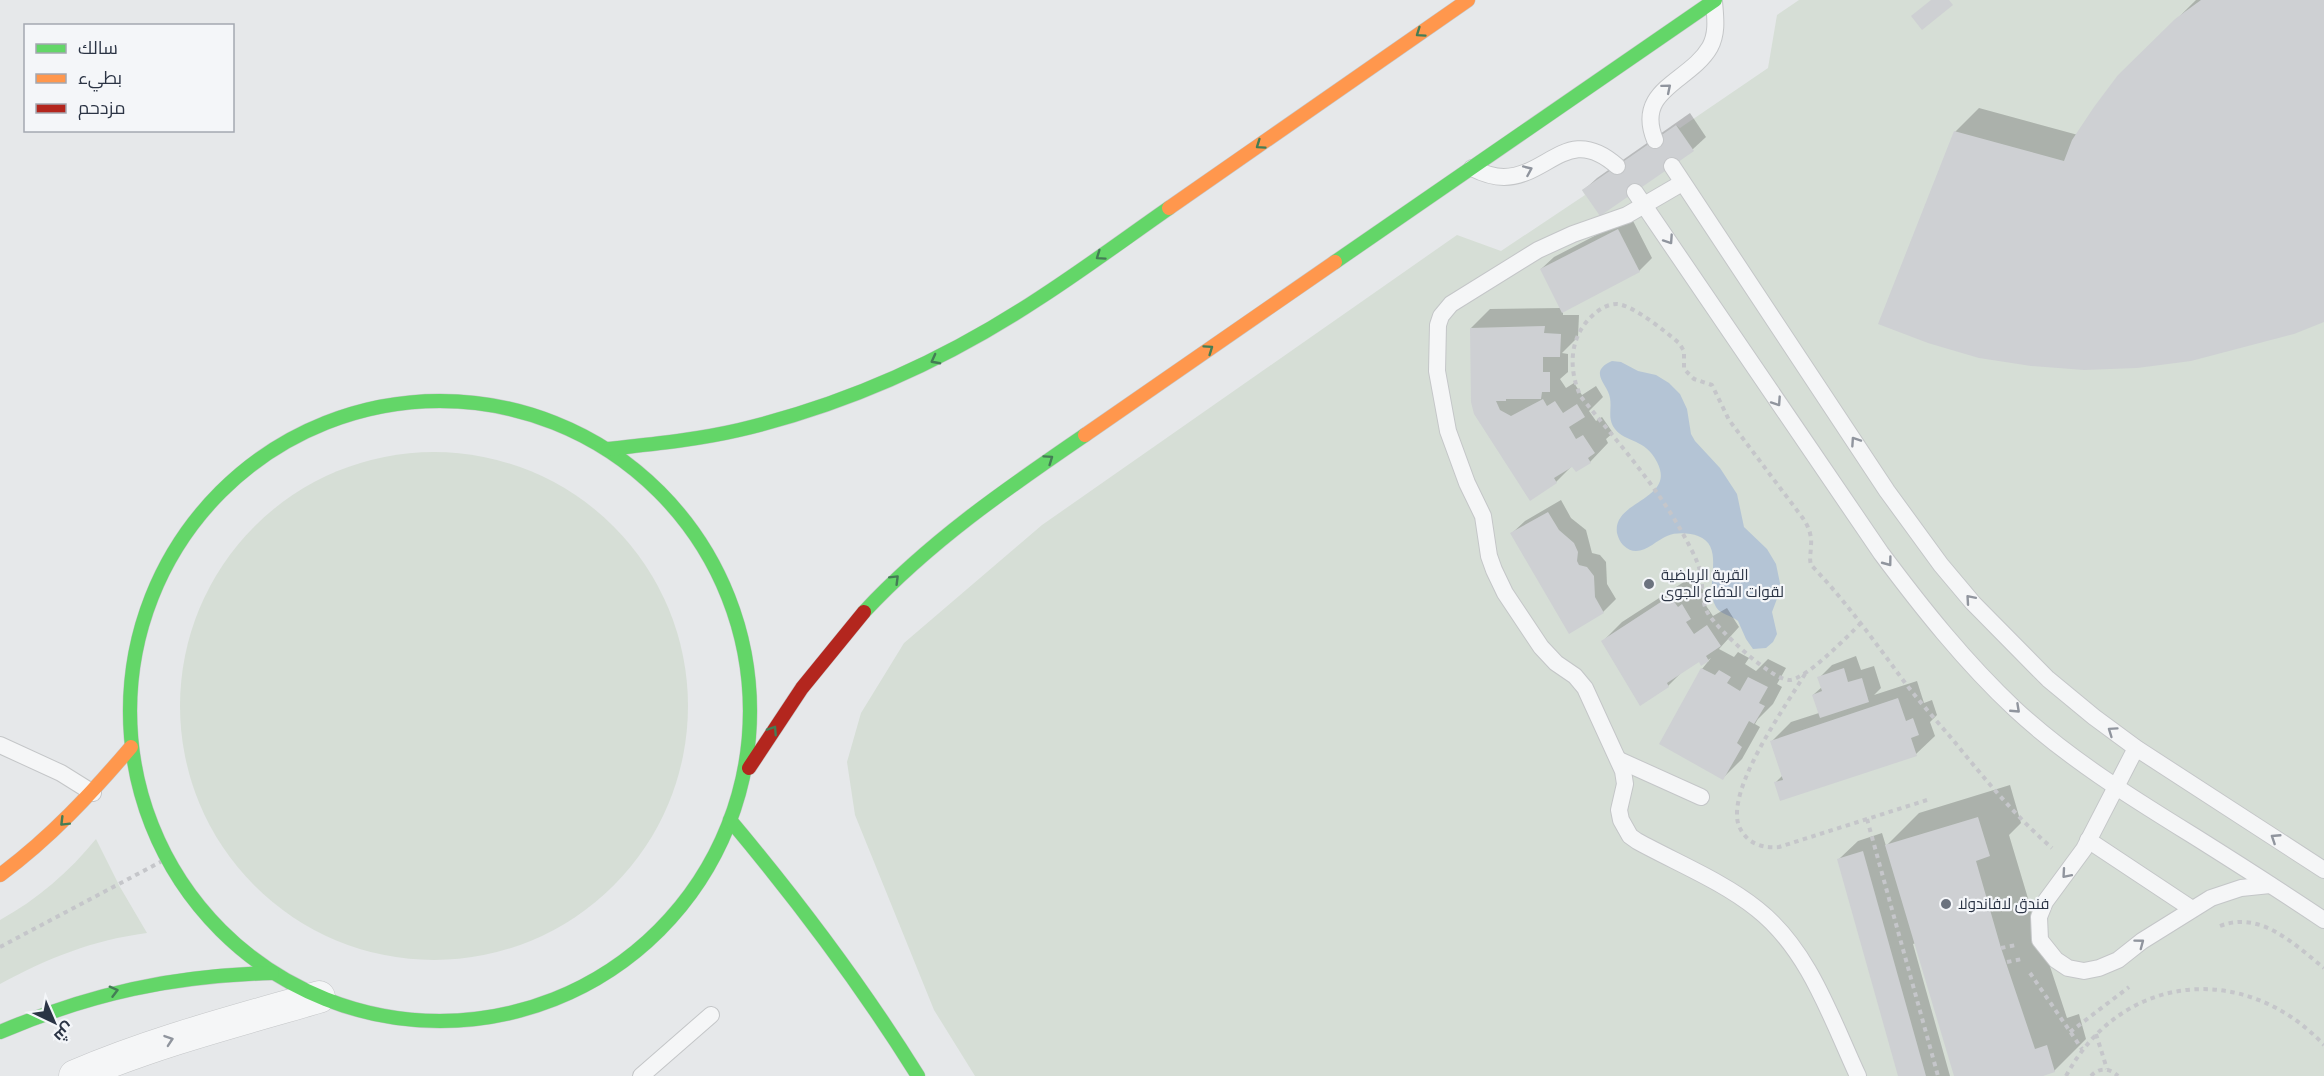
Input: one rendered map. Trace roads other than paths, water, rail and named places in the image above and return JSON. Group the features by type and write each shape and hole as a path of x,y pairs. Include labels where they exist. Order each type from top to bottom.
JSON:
{"street":[{"path":"608,449 739,430 802,413 864,391 925,365 983,334 1038,299 1468,0"},
{"path":"742,780 770,734 833,646 908,567 948,532 991,499 1714,0"},
{"path":"453,400 494,405 534,414 572,429 608,449 642,474 672,504 698,537 719,574 731,603 745,654 750,696 749,739 742,780 730,820 712,858 690,893 663,925 633,953 598,976 561,996 522,1010 492,1016 440,1021 399,1019 378,1015 319,997 272,973 241,950 212,922 187,892 166,859 150,824 138,786 131,747 129,706 133,665 142,625 156,586 175,549 199,516 227,486 259,459 294,437 332,420 371,408 412,402 453,400"},
{"path":"0,875 52,833 93,793 131,747"},
{"path":"730,820 823,934 888,1027 918,1076"},
{"path":"0,1032 34,1016 127,987 223,974 272,973"},
{"path":"75,1076 177,1037 319,997"}],"lane":[{"path":"1655,140 1650,120 1654,101 1660,93 1693,66 1709,48 1715,34 1714,0"},
{"path":"1472,168 1487,175 1505,177 1521,174 1556,155 1582,149 1596,152 1617,166"},
{"path":"1672,166 1887,490 1941,566 2010,642 2048,679 2136,748 2324,870"},
{"path":"1682,183 1627,215 1556,241 1445,309 1438,325 1437,371 1448,431 1467,483 1483,516 1489,556 1505,593 1541,647 1556,663 1575,676 1585,688 1619,760 1624,784 1619,810 1624,828 1637,841 1734,893 1757,909 1779,929 1797,951 1811,976 1858,1076"},
{"path":"1635,192 1804,441 1910,592 1982,675 2016,709 2062,748 2115,787 2324,920"},
{"path":"0,745 53,769 93,793"},
{"path":"2136,748 2073,866 2044,902 2039,917 2040,940 2056,960 2067,968 2084,971 2099,968 2118,960 2142,941 2192,909 2226,892 2270,885"},
{"path":"1619,760 1701,797"},
{"path":"2088,840 2192,909"},
{"path":"641,1076 711,1015"}],"water":[{"path":"1612,361 1656,375 1680,394 1687,409 1691,434 1720,468 1737,494 1744,527 1767,549 1776,564 1781,588 1772,612 1777,634 1766,648 1753,649 1738,621 1716,607 1712,589 1713,558 1707,541 1695,535 1675,534 1662,538 1641,551 1635,551 1620,541 1617,533 1618,522 1624,513 1652,492 1661,475 1652,454 1619,433 1613,425 1610,418 1610,398 1600,374 1601,369"}],"place":[{"name":"القرية الرياضية لقوات الدفاع الجوى","path":"1649,584"},
{"name":"فندق لافاندولا","path":"1946,904"}]}
